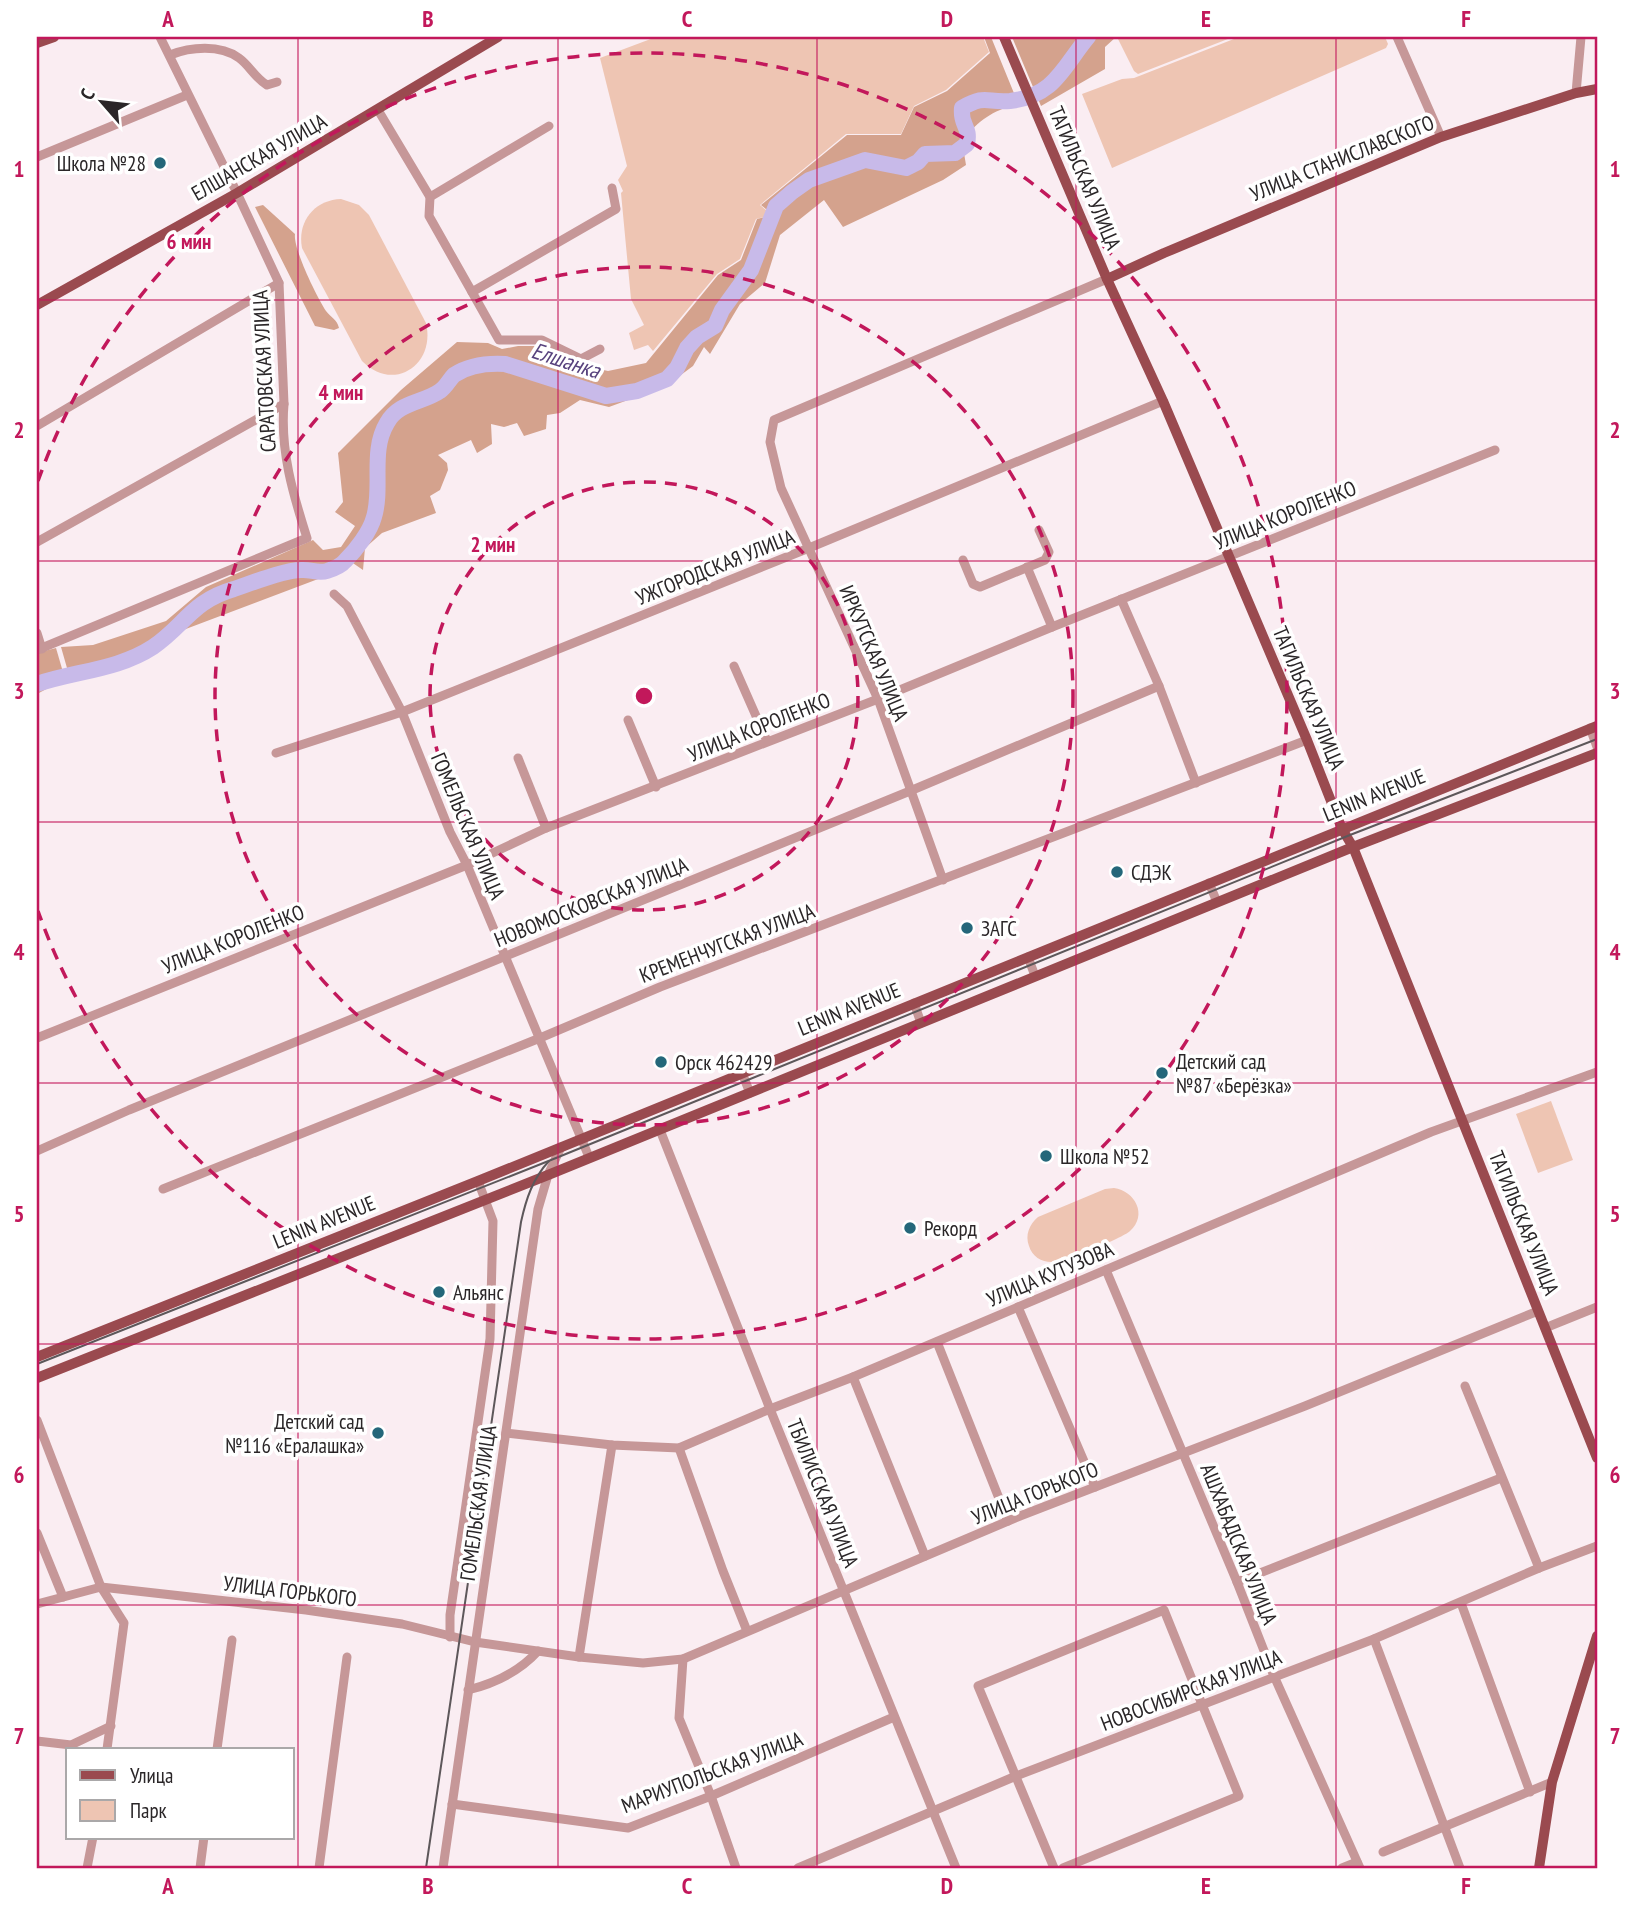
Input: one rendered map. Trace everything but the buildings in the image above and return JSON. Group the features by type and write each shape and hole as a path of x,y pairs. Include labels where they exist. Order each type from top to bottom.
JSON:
{"main road":[{"path":"37,43 54,37"},
{"name":"ЕЛШАНСКАЯ УЛИЦА","path":"37,305 237,193 498,37"},
{"name":"ТАГИЛЬСКАЯ УЛИЦА","path":"1004,37 1107,279 1163,401 1342,829 1353,847 1597,1458"},
{"name":"УЛИЦА СТАНИСЛАВСКОГО","path":"1107,279 1441,137 1576,93 1597,89"},
{"name":"LENIN AVENUE","path":"37,1357 204,1292 1594,727"},
{"name":"LENIN AVENUE","path":"37,1378 660,1130 1353,847 1597,753"},
{"path":"1539,1868 1552,1782 1597,1636"}],"street":[{"name":"САРАТОВСКАЯ УЛИЦА","path":"39,650 307,538 290,482 282,423 284,404 279,283 160,37"},
{"path":"1397,37 1441,137"},
{"path":"1576,93 1581,37"},
{"path":"170,55 193,48 232,54 242,60 258,80 267,85 277,82"},
{"path":"37,157 187,95"},
{"path":"378,110 430,197 429,216 499,340 542,340 580,359 600,349"},
{"path":"430,197 549,126"},
{"path":"472,292 615,209 612,188"},
{"name":"ИРКУТСКАЯ УЛИЦА","path":"943,880 878,699 781,488 770,442 774,420 1107,279"},
{"path":"37,426 279,283"},
{"name":"УЖГОРОДСКАЯ УЛИЦА","path":"276,753 402,712 809,548 1163,401"},
{"path":"37,542 284,404"},
{"name":"УЛИЦА КОРОЛЕНКО","path":"37,1038 467,865 547,828 878,699 1495,450"},
{"path":"963,560 973,584 980,587 1045,560 1049,552 1039,530"},
{"path":"1027,567 1052,627"},
{"name":"ГОМЕЛЬСКАЯ УЛИЦА","path":"334,594 347,606 402,712 450,832 467,865 589,1157"},
{"path":"1121,599 1159,686 1196,783"},
{"path":"37,633 39,650"},
{"path":"734,666 767,741"},
{"name":"НОВОМОСКОВСКАЯ УЛИЦА","path":"37,1151 130,1110 910,791 1159,686"},
{"path":"628,720 656,787"},
{"path":"1594,727 1597,747"},
{"name":"КРЕМЕНЧУГСКАЯ УЛИЦА","path":"163,1189 660,987 1307,740"},
{"path":"518,758 547,828"},
{"path":"1209,883 1217,902"},
{"path":"1074,938 1081,956"},
{"path":"1028,957 1035,976"},
{"path":"914,1003 921,1023"},
{"name":"УЛИЦА КУТУЗОВА","path":"506,1433 612,1445 679,1448 937,1342 1461,1119 1597,1072"},
{"path":"742,1073 750,1093"},
{"name":"ТБИЛИССКАЯ УЛИЦА","path":"660,1130 956,1868"},
{"name":"ГОМЕЛЬСКАЯ УЛИЦА","path":"443,1868 538,1209 548,1175 561,1147"},
{"name":"ГОМЕЛЬСКАЯ УЛИЦА","path":"450,1637 450,1615 490,1339 493,1220 478,1181"},
{"name":"АШХАБАДСКАЯ УЛИЦА","path":"1106,1270 1237,1582 1273,1676 1359,1865"},
{"path":"204,1292 211,1308"},
{"path":"1018,1307 1095,1488"},
{"path":"1545,1328 1597,1307"},
{"name":"УЛИЦА ГОРЬКОГО","path":"37,1604 102,1587 402,1623 475,1642 579,1657 643,1663 683,1659 1008,1521 1183,1454 1538,1311"},
{"path":"937,1342 1008,1521"},
{"path":"853,1377 925,1556"},
{"path":"1465,1386 1539,1568"},
{"path":"37,1420 102,1587 124,1623 107,1748"},
{"path":"579,1657 612,1445"},
{"path":"679,1448 747,1631"},
{"path":"1237,1582 1501,1478"},
{"path":"37,1533 63,1597"},
{"name":"НОВОСИБИРСКАЯ УЛИЦА","path":"798,1868 1016,1776 1374,1639 1597,1546"},
{"path":"1461,1602 1530,1791"},
{"path":"1054,1868 978,1686 1164,1610 1239,1796 1063,1868"},
{"path":"1374,1639 1460,1868"},
{"path":"217,1748 232,1640"},
{"path":"468,1690 505,1678 538,1651"},
{"path":"319,1868 347,1657"},
{"path":"683,1659 680,1718 736,1868"},
{"name":"МАРИУПОЛЬСКАЯ УЛИЦА","path":"452,1804 628,1828 711,1796 894,1717"},
{"path":"37,1741 71,1745 111,1726"},
{"path":"1383,1852 1552,1782"},
{"path":"87,1868 93,1839"},
{"path":"200,1868 204,1839"},
{"path":"1342,1868 1359,1865"}],"green space":[{"path":"656,37 983,37 989,52 946,90 914,106 901,134 846,134 760,205 772,215 756,219 740,259 717,274 653,351 648,345 634,350 629,333 644,325 631,299 621,193 623,191 618,180 627,166 600,58"},
{"path":"1233,37 1138,74 1118,39"},
{"path":"1239,37 1385,37 1388,44 1386,48 1112,168 1082,94 1122,79 1134,78"},
{"path":"341,199 359,205 369,215 426,323 425,351 409,370 399,374 374,370 362,361 302,248 302,230 310,214 323,203"},
{"path":"1551,1101 1573,1160 1538,1173 1516,1114"},
{"path":"1114,1188 1128,1194 1137,1205 1138,1218 1130,1231 1106,1244 1060,1261 1046,1261 1030,1250 1028,1234 1038,1217 1105,1189"}],"shaded area":[{"path":"984,37 991,37 1018,103 987,117 962,141 966,165 943,180 843,227 824,200 780,235 765,283 740,304 710,354 704,347 693,366 666,386 609,407 580,400 560,413 547,415 546,429 524,436 517,423 504,427 491,424 492,444 477,453 471,440 438,455 447,463 448,470 440,490 430,496 436,513 382,533 365,548 363,570 347,559 337,563 334,573 154,641 97,673 77,678 75,674 69,675 61,647 93,645 166,621 206,587 313,540 323,550 341,547 355,526 335,512 343,502 338,453 401,390 457,342 488,343 502,349 538,346 572,363 608,371 646,363 718,275 741,260 757,219 773,215 761,205 847,135 901,135 914,107 947,91 990,53"},
{"path":"1012,37 1116,37 1105,47 1105,69 1041,106"},
{"path":"263,205 295,234 298,250 312,284 326,311 339,328 334,330 315,326 255,207"},
{"path":"56,648 65,679 37,694 37,653"}],"waterway":[{"name":"Елшанка","path":"37,684 140,655 164,639 198,607 220,594 286,572 324,572 341,564 354,552 374,517 379,445 387,423 398,411 440,391 454,375 466,369 478,365 505,364 606,396 637,391 667,379 677,368 687,348 697,337 715,326 722,310 751,270 776,206 792,192 809,180 865,160 906,168 918,162 925,154 955,153 967,144 968,133 962,119 962,108 981,100 1010,101 1038,93 1056,78 1088,37"}],"tram line":[{"path":"37,1364 556,1158 1350,835 1597,739"},
{"path":"426,1868 521,1222 531,1189 549,1161"}],"place":[{"name":"Школа №28","path":"160,163"},
{"name":"СДЭК","path":"1117,872"},
{"name":"ЗАГС","path":"967,928"},
{"name":"Орск 462429","path":"661,1062"},
{"name":"Детский сад №87 «Берёзка»","path":"1162,1073"},
{"name":"Школа №52","path":"1046,1156"},
{"name":"Рекорд","path":"910,1228"},
{"name":"Альянс","path":"439,1292"},
{"name":"Детский сад №116 «Ералашка»","path":"378,1433"}]}
